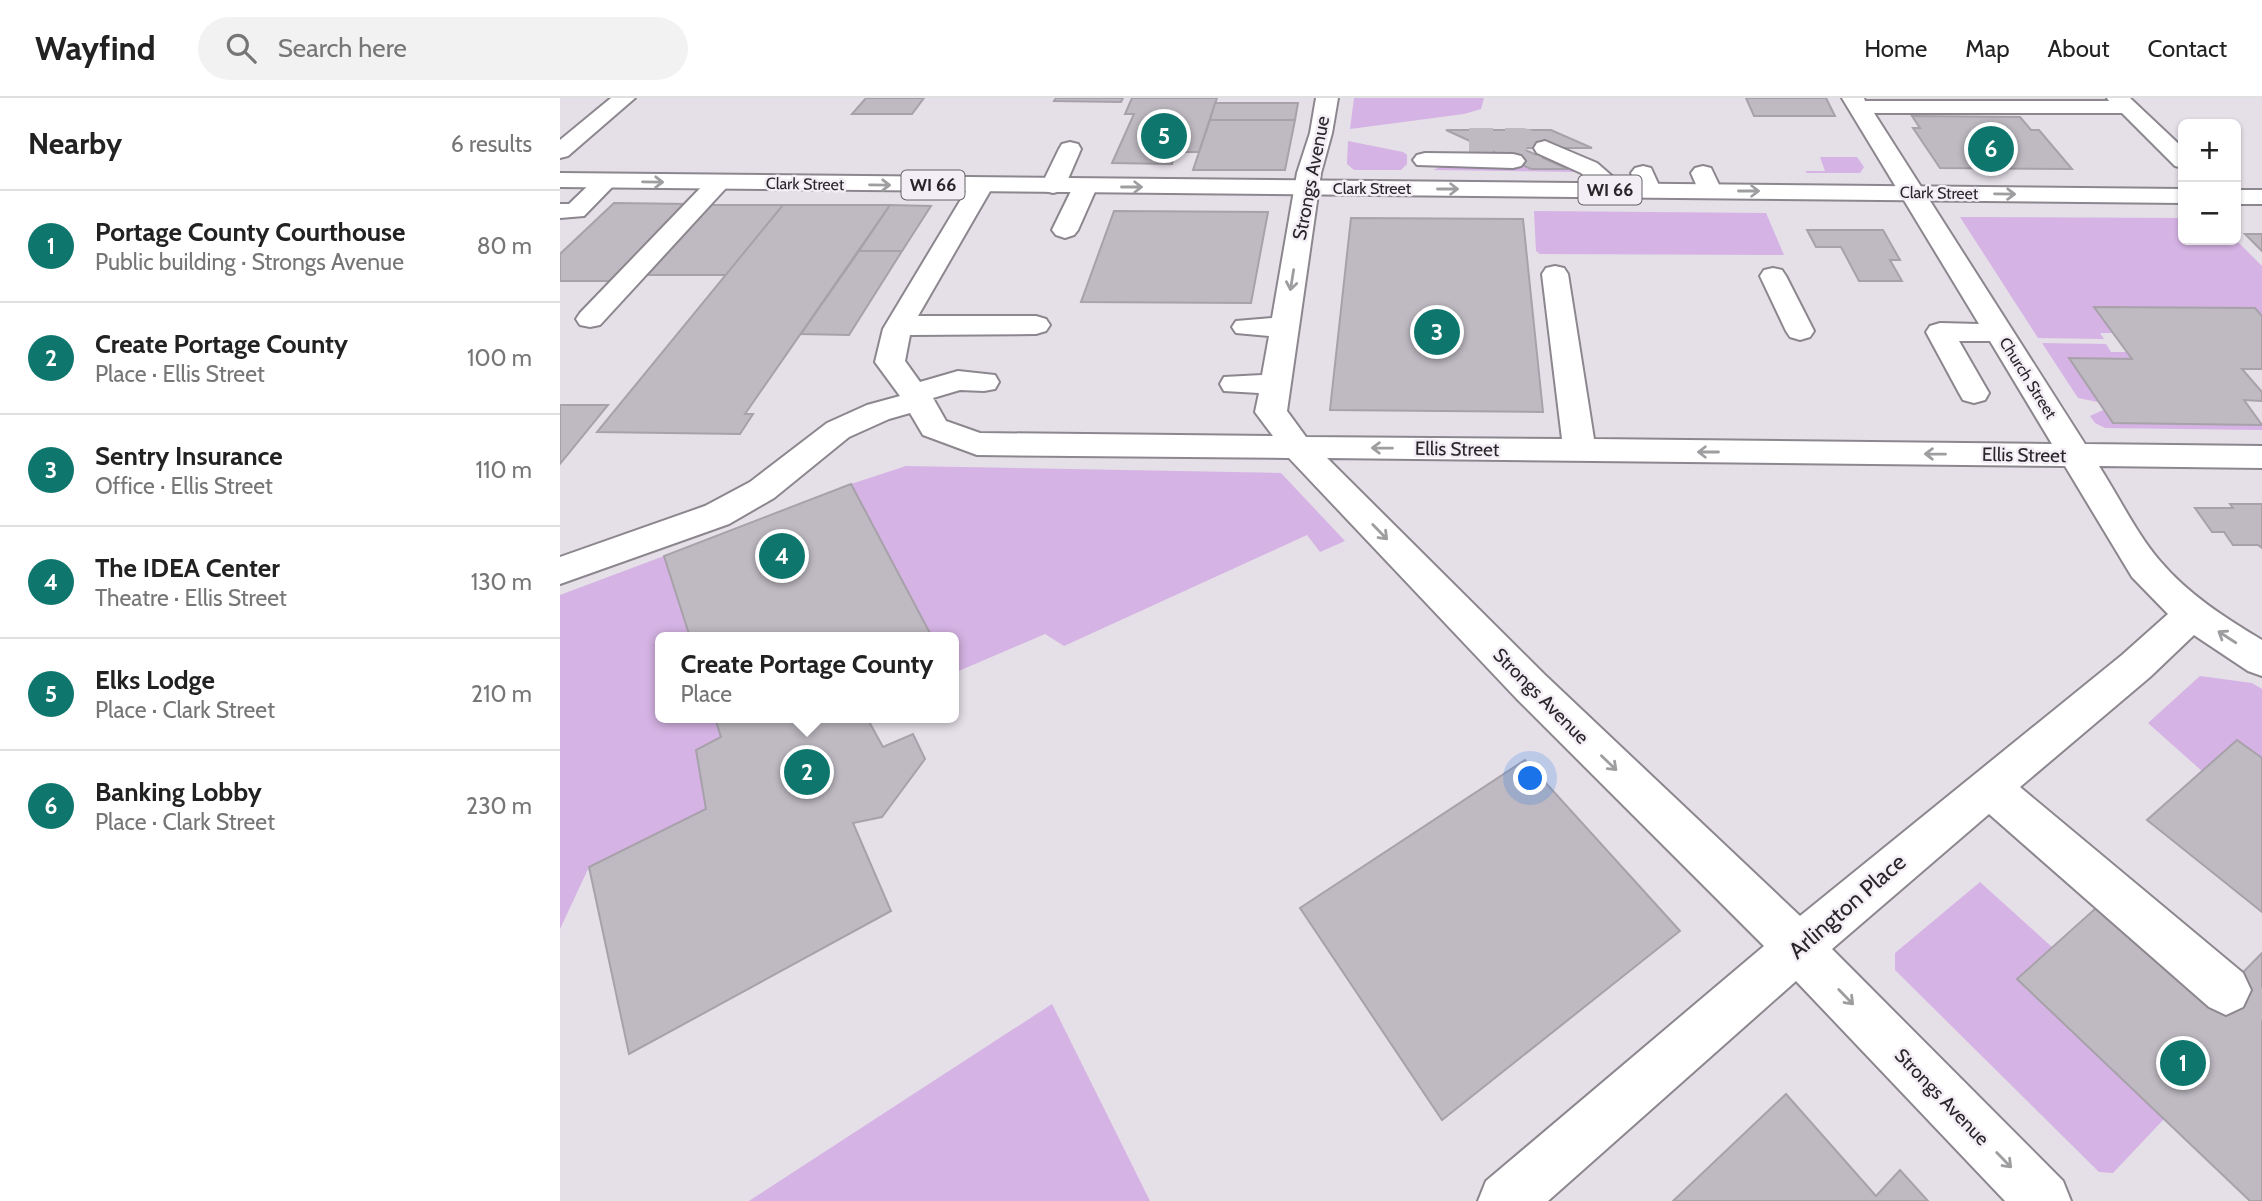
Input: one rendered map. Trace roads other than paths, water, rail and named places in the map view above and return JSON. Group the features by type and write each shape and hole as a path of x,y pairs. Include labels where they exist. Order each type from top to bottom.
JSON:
{"street":[{"name":"Strongs Avenue","path":"1327,98 1307,188 1271,412 1298,448 1530,687 1798,948 2043,1201"},
{"path":"1855,102 2122,102 2178,156"},
{"name":"Church Street","path":"1855,102 2145,568 2160,586 2192,614 2262,660"},
{"path":"560,151 609,112"},
{"path":"1053,187 1070,149"},
{"path":"1524,153 1427,150 1524,153 1589,169 1616,190"},
{"name":"Clark Street","path":"560,180 1053,187 1616,190 1646,181 1913,193 2178,196"},
{"path":"560,211 575,211 606,181"},
{"path":"590,319 718,183"},
{"name":"Ellis Street","path":"981,186 935,288 897,329 890,362 934,428 977,444 2262,457"},
{"path":"1065,230 1085,187"},
{"path":"2241,197 2262,197"},
{"path":"1555,274 1580,450"},
{"path":"1773,276 1800,331"},
{"path":"897,329 917,324 1036,325"},
{"path":"1246,327 1285,327"},
{"path":"1974,393 1941,332 2000,333"},
{"path":"560,571 717,515 762,490 838,430 878,412 958,380 984,382"},
{"path":"1235,384 1276,384"},
{"name":"Arlington Place","path":"1506,1201 1798,948 2136,666 2192,614"},
{"path":"1990,788 2226,990"}],"tunnel":[{"path":"1469,140 1523,140 1545,148"},
{"path":"2226,990 2262,1020"}],"place":[{"name":"Elks Lodge","path":"1164,136"},
{"name":"Banking Lobby","path":"1991,149"},
{"name":"Sentry Insurance","path":"1437,332"},
{"name":"The IDEA Center","path":"782,556"},
{"name":"Create Portage County","path":"807,772"},
{"name":"Portage County Courthouse","path":"2183,1063"}]}
